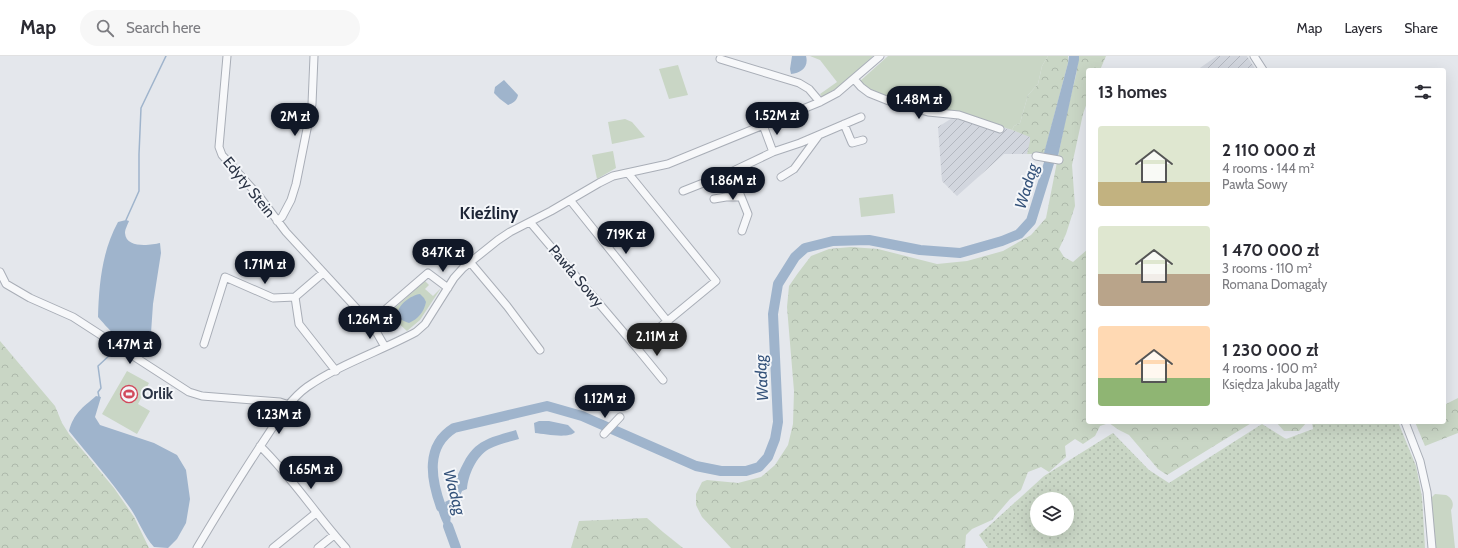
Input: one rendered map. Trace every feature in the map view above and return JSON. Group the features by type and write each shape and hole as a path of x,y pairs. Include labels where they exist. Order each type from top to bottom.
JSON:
{"street":[{"name":"Edyty Stein","path":"227,56 219,148 222,155 259,196 277,222 370,323 385,347"},
{"name":"Edyty Stein","path":"277,222 282,217 291,200 296,184 312,104 314,56"},
{"path":"197,548 226,498 289,405 306,388 336,371 416,332 425,324 463,268 498,240 613,176 668,164 820,102 837,93 880,56"},
{"path":"1254,56 1262,68"},
{"path":"720,59 799,83 809,89 820,102"},
{"path":"854,79 869,93 889,101 928,112 959,115 1000,129"},
{"path":"683,191 731,172 773,152 800,143 861,117"},
{"path":"844,124 852,143 863,140"},
{"path":"764,125 773,152"},
{"path":"781,177 794,169 820,134"},
{"path":"800,143 807,152"},
{"path":"1036,156 1060,160"},
{"path":"731,172 748,214 742,231"},
{"path":"628,173 716,281 636,347"},
{"path":"714,199 741,197"},
{"path":"570,200 668,322"},
{"name":"Pawła Sowy","path":"530,222 663,380"},
{"path":"470,262 507,306 540,350"},
{"path":"0,272 6,284 30,298 73,317 189,392 202,396 280,402 289,405"},
{"path":"204,344 224,277 272,298 295,297 323,273"},
{"path":"370,323 428,273 448,288"},
{"path":"295,297 300,324 336,371"},
{"path":"604,434 620,417"},
{"path":"1406,424 1420,461 1426,492 1432,548"},
{"path":"260,446 278,463 316,513 346,548"},
{"path":"273,548 316,513"},
{"path":"318,548 334,535"}],"shaded area":[{"path":"1217,56 1247,56 1255,68 1200,68"},
{"path":"960,113 1030,136 1031,141 1027,154 1004,154 957,196 942,181 938,127"}],"green space":[{"path":"810,56 873,56 840,86 822,97 820,94 837,82 820,60"},
{"path":"888,56 1048,56 1042,66 1038,84 1028,95 1020,123 1014,126 1012,130 960,113 928,110 870,91 859,82"},
{"path":"1048,56 1068,56 1068,63 1044,154 1027,154 1030,137 1012,130 1014,126 1020,123 1028,95 1038,84 1042,66"},
{"path":"1079,56 1106,56 1101,68 1086,68 1086,106 1072,165 1075,206 1066,234 1059,249 1064,257 1073,262 1086,251 1086,424 1106,424 1100,426 1095,436 1083,444 1075,439 1065,446 1066,457 1049,472 1041,467 1028,472 1021,490 1010,499 992,520 972,529 966,535 965,548 731,548 702,517 696,505 696,494 702,482 707,480 738,483 761,477 775,465 788,445 793,424 794,391 787,307 789,286 798,273 811,256 829,249 851,247 878,249 937,264 967,261 1003,251 1031,235 1046,218 1066,116"},
{"path":"678,65 688,95 669,99 659,69"},
{"path":"625,119 632,122 645,137 612,144 608,122"},
{"path":"613,151 616,168 597,179 592,155"},
{"path":"893,194 895,213 861,217 859,198"},
{"path":"425,281 429,285 425,289 433,296 441,288 420,320 407,331 388,314"},
{"path":"0,341 55,406 62,423 69,434 114,488 134,517 149,548 0,548"},
{"name":"Orlik","path":"127,371 149,383 138,404 150,411 137,434 102,414"},
{"path":"1458,398 1458,433 1425,446 1416,424 1446,424 1446,404"},
{"path":"1110,424 1250,424 1167,475 1158,469 1129,435"},
{"path":"1262,424 1286,439 1313,429 1312,424 1399,424 1416,466 1422,497 1425,548 988,548 979,535 1044,476 1113,433 1149,470 1169,483"},
{"path":"1278,424 1305,424 1299,431 1284,431"},
{"path":"1435,494 1446,495 1452,501 1453,506 1451,510 1455,548 1435,548 1431,498"},
{"path":"647,518 683,548 571,548 579,521"}],"water":[{"path":"792,56 806,56 807,60 801,71 791,74 790,69"},
{"path":"1069,56 1079,56 1079,60 1058,156 1056,157 1044,153"},
{"path":"504,80 518,95 514,102 508,105 494,93 495,87"},
{"path":"126,220 129,221 125,233 126,238 130,242 140,245 160,243 161,253 153,304 151,333 145,348 130,345 124,342 118,338 98,317 102,268 108,244 118,222"},
{"path":"420,294 426,302 422,312 418,317 409,323 402,320 398,311 400,307 409,298"},
{"path":"96,396 101,397 95,417 100,425 154,443 177,455 186,470 190,499 186,523 177,539 168,548 154,547 132,510 69,431 76,415"},
{"path":"539,421 549,421 568,425 575,432 562,436 535,433 534,423"},
{"path":"516,430 519,439 500,444 489,449 480,456 477,461 471,472 467,489 462,491 459,498 462,499 452,512 450,523 452,538 441,518 437,495 446,504 445,502 449,500 455,489 453,485 461,467 474,448 493,437"}],"waterway":[{"path":"126,220 139,191 141,108 166,56"},
{"name":"Wadąg","path":"441,507 437,496 433,474 433,464 438,444 445,435 454,428 547,406 582,416 696,466 721,471 746,471 759,467 768,457 775,439 778,422 773,314 778,284 795,257 805,248 833,241 869,240 920,250 960,253 1002,241 1019,234 1031,221 1053,150"},
{"path":"99,397 98,392 101,388 98,366 112,353"},
{"name":"Wadąg","path":"448,526 456,548"}],"place":[{"name":"Orlik","path":"129,394"}],"district":[{"name":"Kieźliny","path":"489,213"}]}
